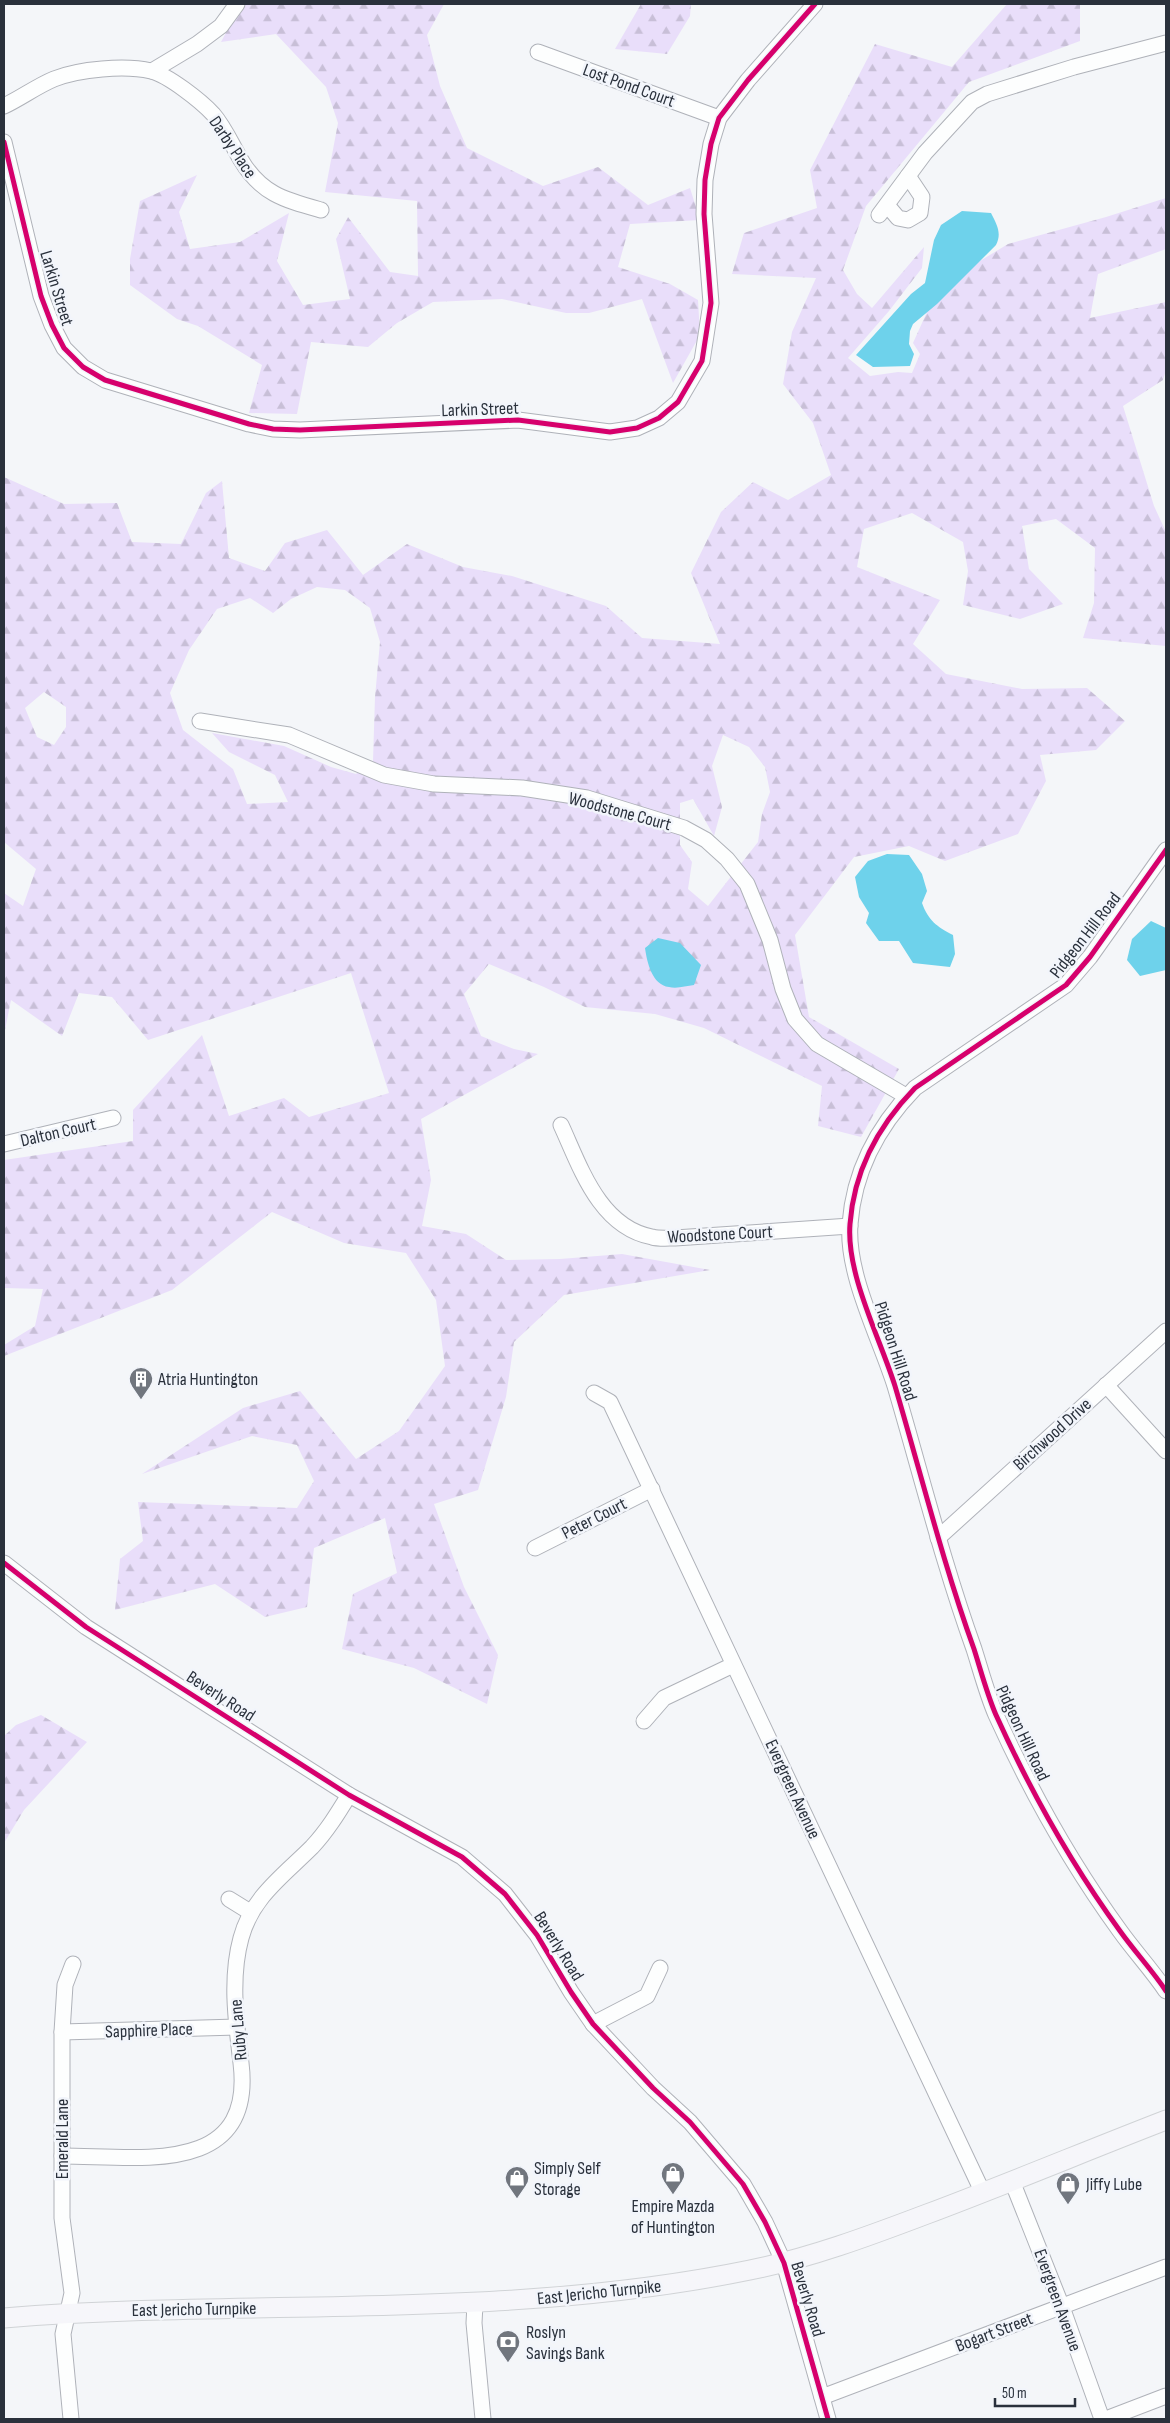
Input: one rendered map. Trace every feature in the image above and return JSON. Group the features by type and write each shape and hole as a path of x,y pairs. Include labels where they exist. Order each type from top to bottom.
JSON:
{"main road":[{"name":"East Jericho Turnpike","path":"4,2318 68,2313 475,2304 570,2296 663,2285 784,2263 881,2231 983,2193 1166,2120"}],"street":[{"path":"4,106 52,80 78,71 109,69 152,71 197,44 221,26 237,4"},
{"name":"Larkin Street","path":"4,142 42,296 52,325 64,348 83,367 104,380 248,424 273,429 300,430 518,420 610,432 637,428 659,418 678,402 702,361 712,303 704,214 706,180 711,144 719,118 748,80 815,4"},
{"path":"908,176 922,197 920,213 908,220 898,218 883,210 908,176 931,147 972,102 988,94 1166,42"},
{"name":"Lost Pond Court","path":"538,52 719,118"},
{"name":"Darby Place","path":"152,71 176,84 213,114 251,177 267,191 285,200 321,210"},
{"name":"Woodstone Court","path":"200,720 289,735 384,775 434,784 522,788 587,798 641,817 684,828 706,840 727,859 747,884 770,940 783,989 795,1019 817,1044 906,1096"},
{"name":"Pidgeon Hill Road","path":"1166,850 1090,957 1066,985 906,1096 879,1130 863,1161 854,1195 850,1226 854,1268 888,1365 956,1601 995,1714 1086,1881 1120,1931 1166,1990"},
{"name":"Dalton Court","path":"4,1144 113,1118"},
{"name":"Woodstone Court","path":"561,1125 587,1183 598,1199 622,1223 651,1237 675,1238 850,1226"},
{"name":"Birchwood Drive","path":"938,1538 1166,1331"},
{"path":"1106,1385 1166,1451"},
{"name":"Evergreen Avenue","path":"594,1393 610,1402 983,2193"},
{"name":"Peter Court","path":"535,1548 652,1489"},
{"name":"Beverly Road","path":"4,1563 86,1627 349,1795 443,1844 488,1876 522,1913 571,1992 594,2024 653,2088 714,2147 743,2184 765,2222 784,2263 828,2419"},
{"path":"644,1721 664,1698 733,1665"},
{"name":"Ruby Lane","path":"62,2156 173,2156 196,2151 213,2142 228,2128 239,2107 243,2087 237,2027 236,1964 241,1938 250,1912 277,1878 312,1846 331,1824 349,1795"},
{"path":"229,1899 250,1912"},
{"name":"Emerald Lane","path":"71,2419 63,2334 72,2293 62,2218 62,2032 65,1985 73,1964"},
{"path":"594,2024 647,1996 660,1968"},
{"name":"Sapphire Place","path":"62,2032 237,2027"},
{"name":"Evergreen Avenue","path":"1012,2181 1062,2307 1102,2419"},
{"name":"Bogart Street","path":"822,2397 1166,2267"},
{"path":"475,2304 474,2324 483,2419"},
{"path":"1106,2419 1166,2396"}],"green space":[{"path":"241,4 444,4 427,35 440,86 467,148 543,186 598,167 648,205 690,188 700,220 630,224 618,267 670,284 698,300 700,335 673,383 642,299 589,313 566,313 502,299 433,302 397,323 368,347 311,342 297,414 249,413 262,365 198,326 177,319 130,285 130,259 140,201 197,175 179,212 190,249 240,242 289,213 277,261 303,305 350,299 336,239 348,217 390,272 418,276 417,201 325,192 338,123 326,87 276,34 221,42"},
{"path":"641,4 691,4 690,16 667,54 615,49"},
{"path":"1007,4 1080,4 1080,41 969,82 866,206 843,270 857,294 872,308 924,247 922,268 889,311 848,358 870,376 898,372 912,373 920,354 913,343 931,303 975,264 1008,244 1166,198 1166,249 1098,274 1090,318 1166,302 1166,370 1163,380 1123,406 1154,506 1166,532 1166,646 1083,638 1094,603 1095,548 1056,519 1022,526 1029,569 1063,604 1020,619 963,605 968,571 963,542 912,513 864,529 857,567 940,600 913,644 946,674 1022,689 1087,688 1125,721 1096,750 1040,755 1046,781 1018,834 945,861 909,846 854,857 795,935 809,1017 899,1069 861,1137 818,1126 822,1086 704,1028 655,1014 585,1007 489,964 464,994 481,1036 514,1049 538,1054 421,1119 431,1180 422,1226 466,1234 506,1260 560,1259 622,1254 710,1270 564,1295 514,1342 506,1397 478,1490 434,1504 464,1587 498,1655 487,1704 414,1668 342,1649 353,1594 397,1573 385,1518 314,1548 307,1607 265,1617 215,1584 115,1610 120,1559 143,1541 138,1502 297,1508 314,1481 297,1445 252,1436 142,1474 243,1408 300,1391 356,1459 399,1431 445,1366 436,1300 406,1253 344,1243 272,1212 172,1290 4,1356 4,1345 35,1326 43,1289 4,1288 4,1160 133,1141 133,1110 202,1035 229,1116 284,1098 309,1117 389,1093 351,973 148,1040 112,997 79,993 62,1036 11,1000 4,1035 4,893 23,906 36,869 4,842 4,477 64,504 117,503 132,542 181,544 206,493 222,481 229,558 265,571 285,543 327,530 363,575 407,544 463,567 512,576 606,606 642,638 720,644 691,573 721,512 753,482 788,500 831,475 813,423 783,384 792,332 816,278 732,274 744,233 817,208 810,170 875,44 952,67","holes":["317,587 345,590 370,608 380,642 375,697 373,761 356,774 331,767 284,746 212,733 229,752 275,775 288,802 247,804 233,769 183,730 170,693 189,650 217,609 250,598 273,613 291,599","44,692 66,707 66,727 54,745 37,737 25,708","723,735 749,747 765,767 770,792 762,814 758,842 708,906 688,889 692,862 680,845 680,803 693,799 714,836 722,807 712,766"]},
{"path":"41,1715 87,1742 24,1810 4,1843 4,1736 16,1725"}],"water":[{"path":"962,211 991,213 999,233 996,245 937,304 913,324 910,331 909,344 914,354 910,366 873,367 856,355 911,294 925,283 934,240 941,225"},
{"path":"887,854 909,855 922,874 927,891 922,903 924,909 934,922 953,935 955,954 950,967 913,963 899,941 879,941 866,923 869,913 859,897 855,877 868,861"},
{"path":"1151,921 1166,928 1166,970 1140,976 1127,960 1132,939"},
{"path":"658,938 680,943 701,965 694,985 678,988 669,987 658,982 654,977 647,960 645,948"}],"cycle path":[{"path":"4,142 41,296 52,325 64,348 83,367 105,380 249,424 273,429 300,430 518,420 610,432 637,428 659,418 678,402 702,361 711,303 704,214 705,180 711,144 719,118 748,80 815,4"},
{"path":"1166,850 1090,957 1066,985 915,1088 902,1103 879,1133 870,1150 857,1185 852,1204 850,1224 853,1264 865,1306 889,1367 952,1584 996,1715 1038,1799 1085,1880 1120,1931 1166,1991"},
{"path":"4,1563 86,1627 349,1795 462,1857 505,1894 537,1935 571,1992 593,2024 653,2088 690,2122 743,2184 765,2222 784,2263 828,2419"}],"place":[{"name":"Atria Huntington","path":"141,1400"},
{"name":"Empire Mazda of Huntington","path":"673,2195"},
{"name":"Simply Self Storage","path":"517,2199"},
{"name":"Jiffy Lube","path":"1068,2205"},
{"name":"Roslyn Savings Bank","path":"508,2363"}]}
